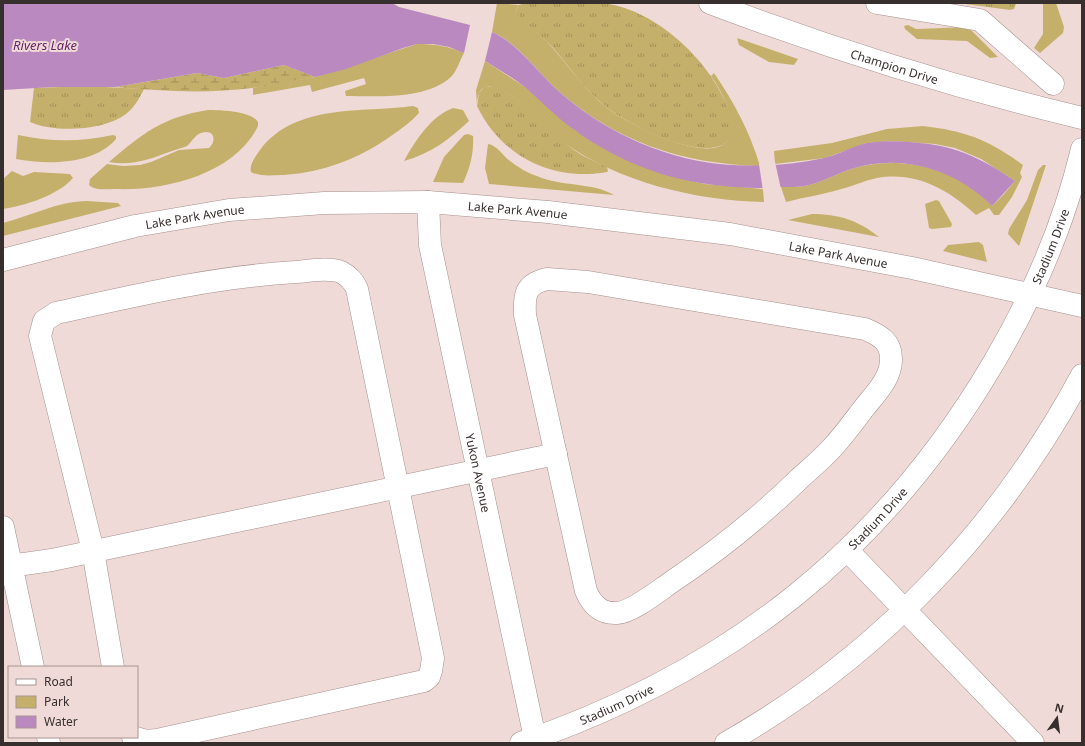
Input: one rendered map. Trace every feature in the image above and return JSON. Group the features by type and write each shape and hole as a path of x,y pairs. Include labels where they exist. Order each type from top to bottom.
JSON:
{"street":[{"name":"Champion Drive","path":"710,3 784,31 874,60 1013,101 1082,118"},
{"path":"877,3 980,20 1053,84"},
{"name":"Stadium Drive","path":"531,741 587,719 685,671 777,611 804,590 847,550 913,480 947,437 978,390 1031,295 1047,257 1078,168 1082,149"},
{"name":"Lake Park Avenue","path":"3,260 135,226 229,210 324,203 428,202 556,213 730,234 912,268 1082,306"},
{"name":"Yukon Avenue","path":"428,202 430,245 478,470 531,741"},
{"path":"113,666 93,551 40,336 44,321 56,313 212,280 332,270 348,277 354,282 357,290 433,658 429,677 424,681 164,738 146,741 137,738"},
{"path":"547,279 588,282 865,329 881,336 890,349 891,359 886,378 832,448 774,503 715,552 628,610 618,613 596,608 590,600 586,591 556,454 525,315 526,291 536,282 547,279"},
{"path":"726,743 802,695 840,667 905,610 951,563 1002,502 1045,439 1082,375"},
{"path":"7,566 52,560 556,454"},
{"path":"3,527 7,566 33,666"},
{"path":"847,550 1033,743"}],"green space":[{"path":"497,3 519,5 516,10 520,17 547,42 589,91 608,108 637,126 679,144 700,148 716,148 726,143 730,134 731,123 724,98 711,76 714,73 741,118 760,166 703,160 676,154 650,146 601,122 555,88 526,57 510,43 492,32"},
{"path":"526,3 602,3 621,7 639,14 657,24 674,36 690,51 704,66 715,82 730,113 732,129 729,139 718,146 704,148 686,145 647,131 615,113 591,93 555,50 517,15 516,10 519,5"},
{"path":"958,3 1016,3 1014,9 1010,10"},
{"path":"1043,3 1056,3 1064,27 1063,33 1040,53 1034,48 1043,34"},
{"path":"908,25 916,29 968,27 998,57 990,58 967,41 917,39 905,29 904,26"},
{"path":"737,38 798,59 794,65 769,62 739,45"},
{"path":"417,44 441,46 464,53 457,69 451,77 428,90 415,93 386,96 346,96 345,91 366,84 364,78 312,92 310,85 253,95 253,88 315,77"},
{"path":"485,61 525,87 575,130 655,170 678,178 705,184 763,189 764,202 738,201 685,193 659,187 608,168 563,142 522,103 503,91 492,87 485,87 482,89 478,98 477,106 476,90"},
{"path":"284,65 315,77 268,86 218,91 166,91 115,87 197,73 224,78"},
{"path":"85,86 144,89 129,112 117,120 105,124 92,127 65,129 40,126 30,122 34,88"},
{"path":"484,87 495,87 519,100 565,143 586,157 607,167 608,171 587,174 567,173 548,169 530,162 500,139 487,124 477,106 479,93"},
{"path":"413,106 418,108 419,113 413,119 379,144 353,158 313,171 299,173 263,175 251,172 252,163 260,150 275,135 292,124 310,117 330,113"},
{"path":"453,108 463,110 469,121 454,134 431,150 404,161 424,130 438,117"},
{"path":"208,110 243,113 254,118 258,122 258,126 247,143 233,156 216,168 176,183 155,187 135,189 102,189 89,185 90,179 107,164 123,166 140,165 179,150 209,148 214,138 209,132 203,132 197,135 187,146 157,157 126,163 109,162 132,143 154,128 178,117"},
{"path":"923,126 952,131 976,138 999,149 1023,165 1020,173 1022,177 1012,197 999,215 994,215 989,208 976,215 943,190 931,184 905,177 877,178 838,190 786,202 781,187 805,186 817,183 851,169 884,163 917,165 933,169 963,182 977,191 992,206 1015,181 981,159 955,148 935,144 891,141 867,143 825,158 775,164 774,151 832,143 887,129"},
{"path":"468,134 473,136 473,148 470,166 463,183 433,182 444,157 464,135"},
{"path":"18,135 42,139 77,140 113,135 116,136 116,139 107,148 83,158 69,161 42,162 16,159"},
{"path":"488,144 497,148 507,159 533,175 556,182 596,188 614,195 489,184 485,168"},
{"path":"1043,165 1046,165 1019,246 1008,234 1009,229 1027,200 1038,170"},
{"path":"12,171 23,176 34,172 70,174 73,178 59,190 41,199 3,209 3,179"},
{"path":"936,200 939,201 952,224 951,227 929,228 925,204"},
{"path":"87,201 118,203 121,206 3,236 3,223 66,203"},
{"path":"812,214 830,215 847,219 863,226 879,237 788,220"},
{"path":"979,242 983,245 987,262 943,251 948,245"}],"water":[{"name":"Rivers Lake","path":"3,3 392,3 399,7 470,25 464,53 449,47 433,44 417,44 346,69 315,77 284,65 224,78 197,73 115,87 53,87 3,90"},
{"path":"492,32 510,43 555,88 572,103 591,116 631,139 674,155 719,164 772,165 798,163 824,158 867,143 888,141 909,142 939,146 965,153 1002,172 1015,181 992,206 961,182 944,174 908,164 870,164 851,169 811,185 796,187 730,187 667,176 625,160 587,139 563,121 521,84 485,61"}],"pier":[{"path":"775,162 781,189 763,191 759,164"}]}
